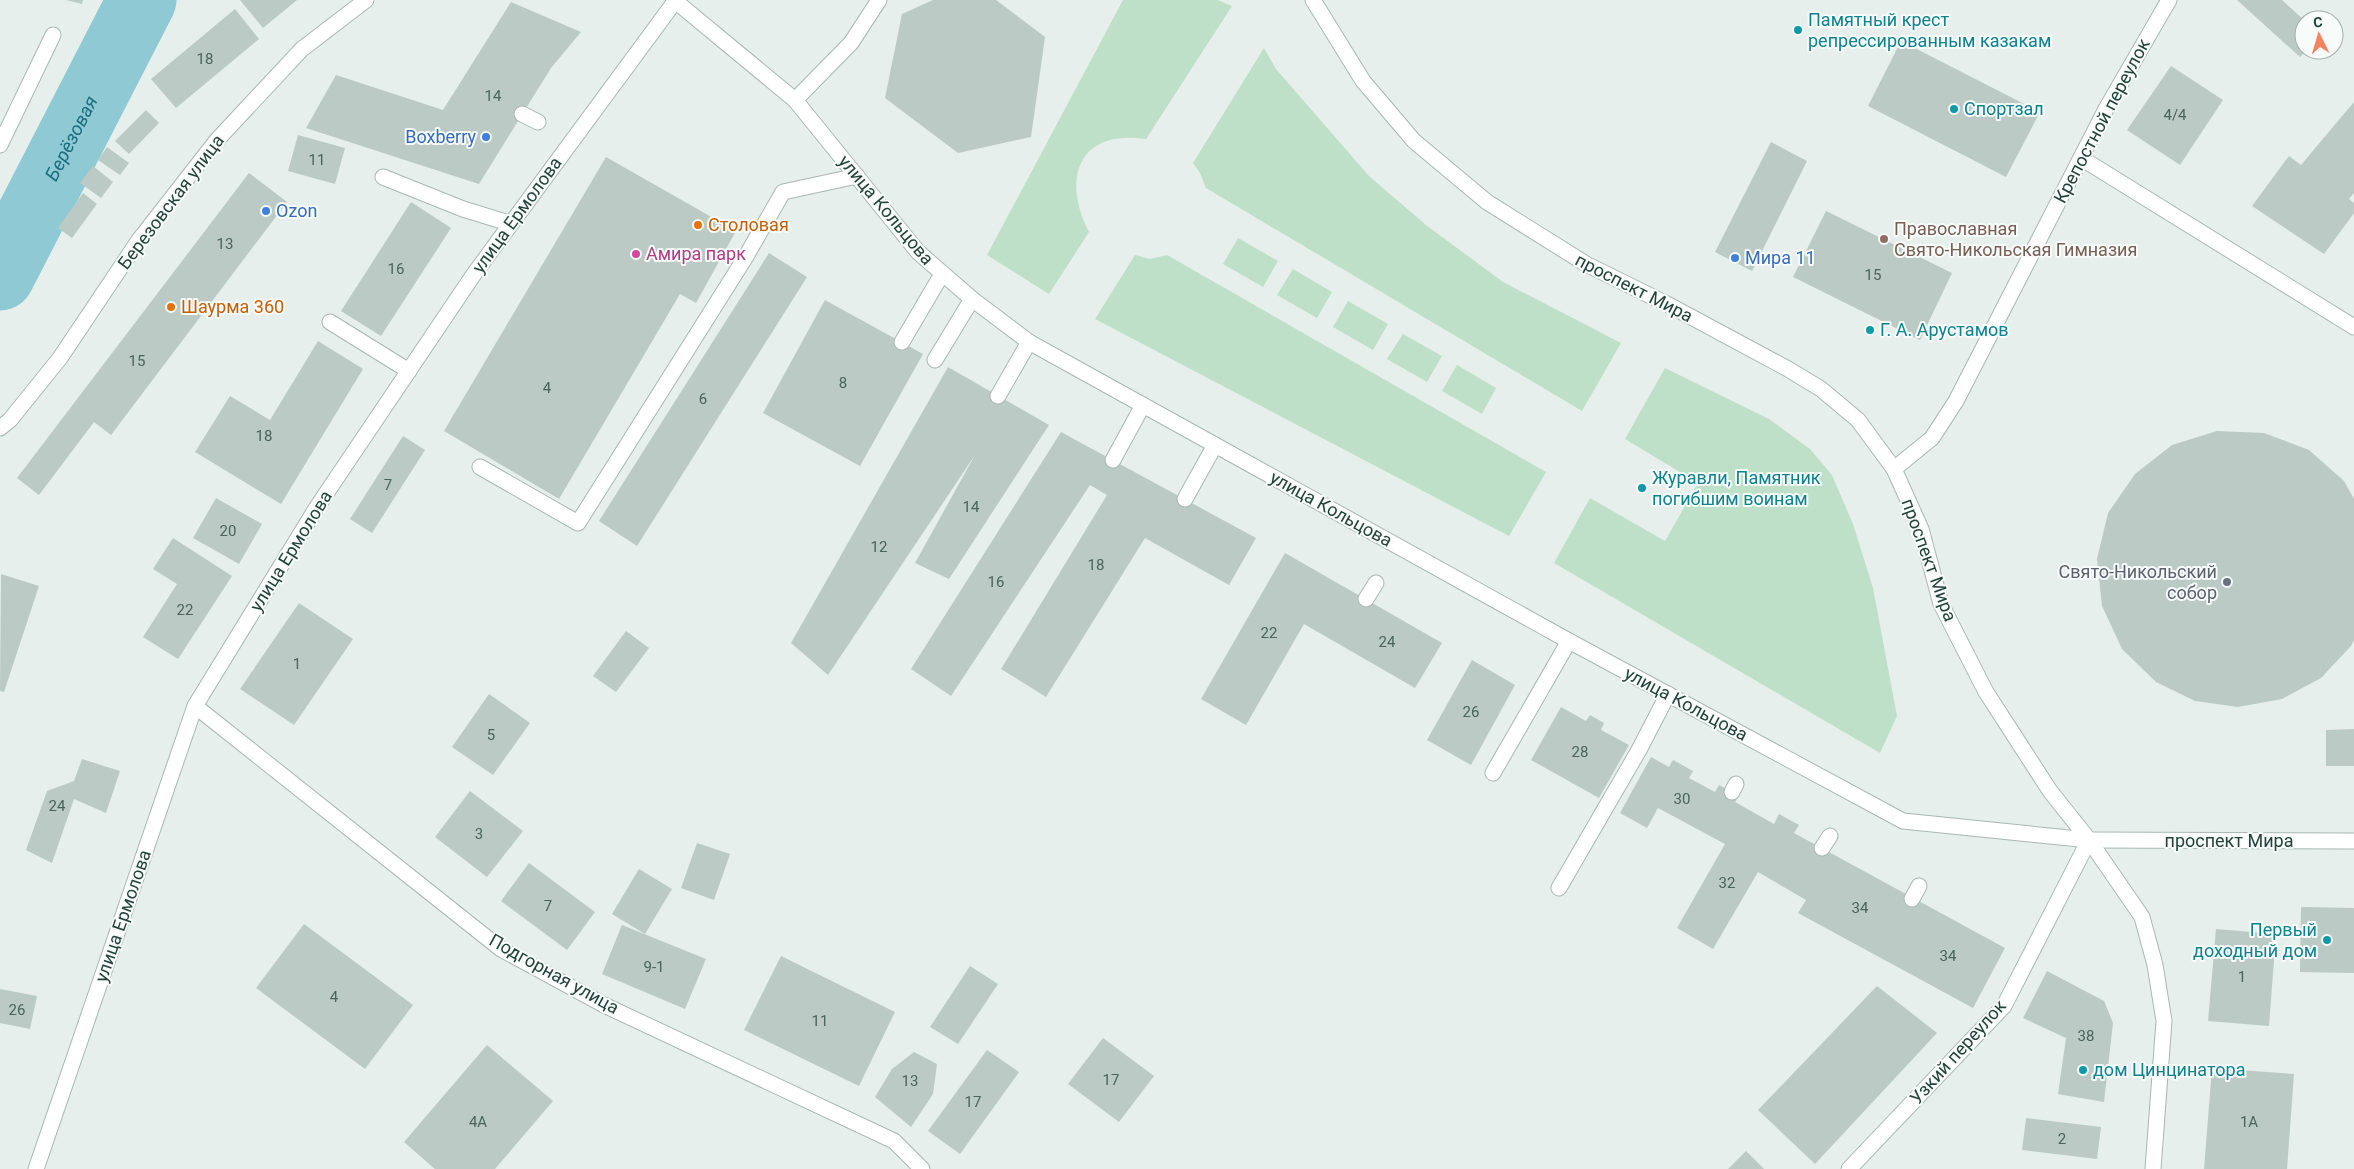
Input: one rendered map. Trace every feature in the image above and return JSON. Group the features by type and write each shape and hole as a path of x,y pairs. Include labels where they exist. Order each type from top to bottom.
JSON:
{"street":[{"name":"Березовская улица","path":"0,428 10,420 60,358 140,240 217,140 302,49 366,0"},
{"name":"улица Кольцова","path":"675,0 795,100 918,252 972,299 1029,342 1569,641 1903,820 2089,840"},
{"name":"улица Ермолова","path":"36,1169 195,706 317,507 408,371 509,223 675,0"},
{"path":"795,100 852,43 879,0"},
{"name":"проспект Мира","path":"1313,0 1363,81 1382,104 1414,141 1486,202 1586,264 1667,304 1788,368 1820,389 1858,420 1894,470 1921,529 1942,604 1986,692 2050,790 2089,840 2354,841"},
{"name":"Крепостной переулок","path":"1894,470 1932,438 1956,401 2081,158 2169,0"},
{"path":"0,145 53,35"},
{"path":"522,114 538,122"},
{"path":"2081,158 2354,327"},
{"path":"480,467 578,522 745,258 782,192 857,176"},
{"path":"383,177 470,211 509,223"},
{"path":"902,342 942,274"},
{"path":"935,360 972,299"},
{"path":"330,322 408,371"},
{"path":"998,396 1029,342"},
{"path":"1113,460 1143,405"},
{"path":"1185,499 1215,445"},
{"path":"1366,599 1376,583"},
{"path":"1493,773 1569,641"},
{"path":"1559,888 1668,694"},
{"name":"Подгорная улица","path":"195,706 501,949 604,1004 894,1141 922,1169"},
{"path":"2089,840 2142,918 2155,964 2164,1021 2153,1169"},
{"name":"Узкий переулок","path":"1848,1169 2004,1006 2089,840"}],"green space":[{"path":"1123,0 1218,0 1232,6 1146,139 1123,138 1105,142 1091,150 1082,162 1077,176 1077,193 1081,212 1089,232 1049,294 987,255"},
{"path":"1264,48 1276,69 1369,176 1426,225 1503,282 1621,343 1582,411 1206,188 1200,173 1193,163"},
{"path":"1238,238 1278,261 1263,287 1223,264"},
{"path":"1135,255 1150,259 1167,255 1546,472 1509,536 1095,319"},
{"path":"1293,269 1332,292 1317,318 1277,295"},
{"path":"1348,301 1388,324 1373,350 1333,327"},
{"path":"1403,334 1442,356 1427,382 1387,359"},
{"path":"1457,365 1496,388 1482,414 1442,391"},
{"path":"1665,368 1769,419 1810,449 1832,475 1853,524 1873,588 1897,716 1880,753 1554,563 1590,498 1665,541 1698,483 1625,439"}],"building":[{"path":"66,0 83,0 82,4"},
{"path":"240,0 297,0 263,28"},
{"path":"933,0 996,0 1045,37 1031,137 958,153 885,98 902,14"},
{"path":"2237,0 2282,0 2294,11 2294,52"},
{"path":"511,2 581,32 551,68 479,184 306,128 336,75 443,110"},
{"path":"235,9 259,39 176,108 151,79"},
{"name":"Спортзал","path":"1901,41 2040,112 2006,177 1868,106"},
{"path":"2171,66 2223,100 2180,165 2127,130"},
{"path":"2354,102 2354,193 2349,199 2354,203 2354,213 2324,254 2252,206 2289,156 2301,165"},
{"path":"146,110 159,123 129,154 115,141"},
{"path":"298,135 345,148 335,184 288,171"},
{"path":"1771,142 1807,161 1752,271 1715,252"},
{"path":"107,147 129,163 120,175 98,160"},
{"path":"606,157 736,231 696,303 680,294 559,499 444,431"},
{"path":"93,166 113,182 101,198 80,183"},
{"path":"249,173 287,202 111,435 94,422 39,495 17,478"},
{"path":"83,193 97,204 72,238 58,228"},
{"path":"411,202 451,228 381,336 341,311"},
{"path":"1826,211 1952,273 1920,340 1793,277"},
{"path":"769,253 807,277 637,546 599,521"},
{"path":"825,300 923,354 860,466 763,413"},
{"path":"318,341 363,369 281,504 195,452 230,396 270,420"},
{"path":"948,367 1049,425 949,579 915,563 975,455 828,675 791,643"},
{"name":"Свято-Никольский собор","path":"2217,431 2264,433 2309,450 2344,481 2354,499 2354,640 2351,646 2321,678 2282,699 2238,707 2195,701 2156,682 2122,649 2102,606 2097,559 2108,513 2135,474 2172,445"},
{"path":"1061,432 1256,538 1229,585 1145,538 1046,697 1001,669 1107,495 1090,485 951,696 911,669"},
{"path":"403,436 425,450 372,533 350,519"},
{"path":"216,498 262,524 239,564 193,538"},
{"path":"173,538 232,576 178,659 143,637 177,584 153,569"},
{"path":"1285,553 1442,643 1415,688 1304,624 1246,725 1201,699"},
{"path":"1,574 39,586 4,692 0,691"},
{"path":"299,603 353,639 294,725 240,689"},
{"path":"626,631 649,648 616,692 593,676"},
{"path":"1472,660 1515,685 1471,765 1427,740"},
{"path":"489,694 530,723 493,775 452,747"},
{"path":"1561,707 1586,721 1590,715 1604,723 1601,730 1629,745 1599,798 1531,760"},
{"path":"2354,729 2354,766 2326,766 2326,730"},
{"path":"1651,757 1669,767 1673,760 1693,771 1689,778 1715,792 1719,785 1732,792 1739,796 1735,802 1774,824 1779,814 1799,825 1794,833 2005,948 1973,1008 1798,913 1806,900 1758,872 1713,949 1677,928 1725,844 1658,808 1647,828 1620,813"},
{"path":"82,759 120,771 106,813 74,799 52,863 26,850 47,791 74,781"},
{"path":"470,791 523,831 487,877 435,837"},
{"path":"697,843 730,854 714,900 681,888"},
{"path":"529,863 595,912 567,950 501,901"},
{"path":"639,869 672,889 645,934 612,914"},
{"name":"Первый доходный дом","path":"2301,907 2354,908 2354,973 2300,972"},
{"path":"304,924 413,1005 365,1069 256,988"},
{"path":"622,925 706,959 685,1009 602,974"},
{"path":"2216,929 2276,934 2269,1026 2208,1021"},
{"path":"781,956 895,1012 859,1086 744,1030"},
{"path":"970,966 998,984 958,1044 930,1027"},
{"path":"2047,971 2104,1001 2113,1023 2104,1102 2058,1094 2066,1038 2023,1018"},
{"path":"1877,986 1937,1033 1815,1164 1758,1110"},
{"path":"0,989 37,996 30,1029 0,1023"},
{"path":"1103,1038 1154,1076 1119,1122 1068,1084"},
{"path":"487,1045 553,1101 495,1169 435,1169 404,1142"},
{"path":"987,1050 1019,1072 960,1154 928,1131"},
{"path":"914,1052 937,1064 933,1094 911,1127 875,1097 892,1069"},
{"path":"2212,1068 2294,1074 2287,1169 2204,1169"},
{"path":"2026,1118 2101,1127 2097,1159 2022,1150"},
{"path":"1746,1151 1764,1169 1728,1169"}],"waterway":[{"name":"Берёзовая","path":"0,276 142,0"}],"place":[{"name":"Памятный крест репрессированным казакам","path":"1798,30"},
{"name":"Спортзал","path":"1954,109"},
{"name":"Boxberry","path":"486,137"},
{"name":"Ozon","path":"266,211"},
{"name":"Столовая","path":"698,225"},
{"name":"Православная Свято-Никольская Гимназия","path":"1884,239"},
{"name":"Амира парк","path":"636,254"},
{"name":"Мира 11","path":"1735,258"},
{"name":"Шаурма 360","path":"171,307"},
{"name":"Г. А. Арустамов","path":"1870,330"},
{"name":"Журавли, Памятник погибшим воинам","path":"1642,488"},
{"name":"Свято-Никольский собор","path":"2227,582"},
{"name":"Первый доходный дом","path":"2327,940"},
{"name":"дом Цинцинатора","path":"2083,1070"}]}
